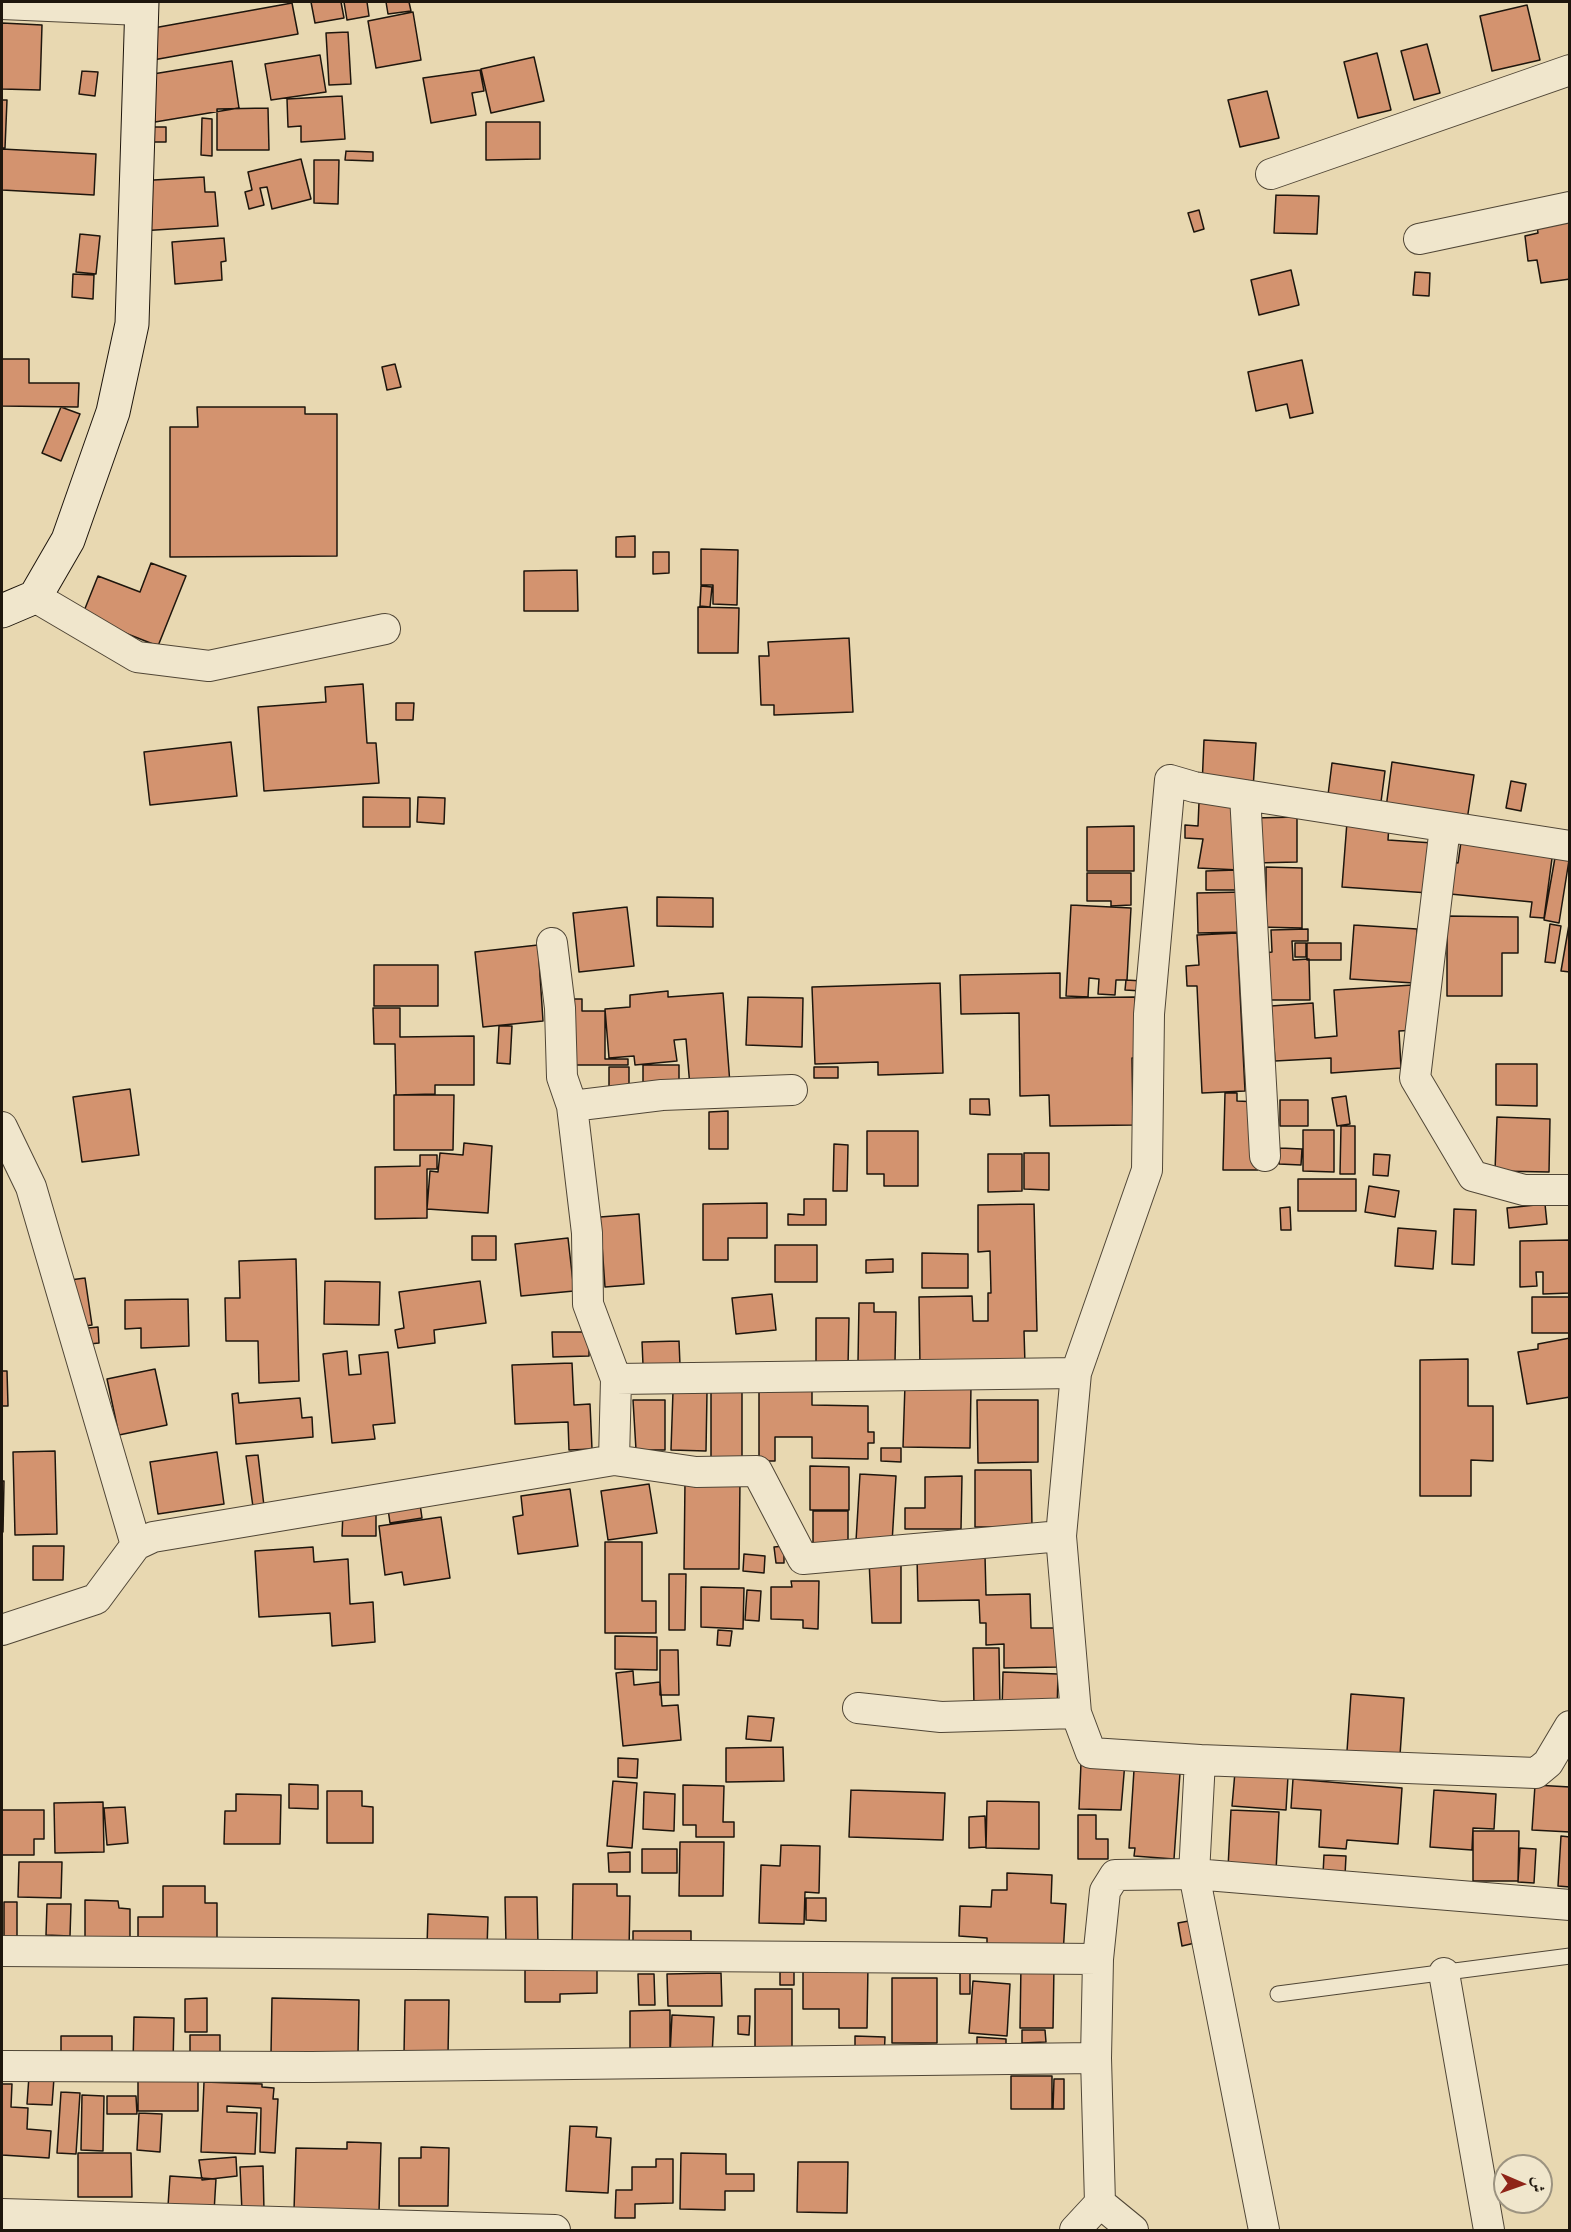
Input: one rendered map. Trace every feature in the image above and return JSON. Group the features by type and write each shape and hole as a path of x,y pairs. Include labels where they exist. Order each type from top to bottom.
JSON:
{"street":[{"path":"2,4 141,6 132,324 113,412 68,540 34,597 2,611"},
{"path":"1270,174 1569,70"},
{"path":"1419,239 1569,207"},
{"path":"34,597 137,657 209,666 385,629"},
{"path":"1569,846 1194,787 1170,780 1149,1014 1147,1170 1076,1372 1061,1536 1076,1713 1091,1753 1200,1760 1536,1773 1548,1763 1569,1726"},
{"path":"1245,795 1265,1156"},
{"path":"1445,827 1415,1078 1473,1176 1524,1190 1569,1190"},
{"path":"552,943 560,1008 562,1077 572,1106 587,1233 588,1304 616,1379 614,1460"},
{"path":"572,1106 662,1095 792,1090"},
{"path":"2,1127 31,1187 136,1545"},
{"path":"616,1379 1076,1372"},
{"path":"2,1630 96,1599 136,1545 153,1537 614,1460 696,1472 757,1471 803,1558 1061,1536"},
{"path":"858,1708 941,1717 1076,1713"},
{"path":"1200,1760 1194,1874 1264,2230"},
{"path":"1101,2217 1096,2058 1098,1959 1106,1892 1115,1875 1194,1874 1569,1905"},
{"path":"2,1951 1098,1959"},
{"path":"1444,1973 1489,2230"},
{"path":"2,2066 312,2067 1096,2058"},
{"path":"2,2214 555,2230"},
{"path":"1075,2230 1101,2217 1133,2230"}],"lane":[{"path":"1278,1994 1569,1956"}],"building":[{"path":"311,2 341,2 344,18 315,23"},
{"path":"344,2 367,2 369,16 347,20"},
{"path":"386,2 409,2 411,11 388,14"},
{"path":"292,3 298,34 153,60 148,29"},
{"path":"1527,5 1540,60 1492,71 1480,16"},
{"path":"413,12 421,60 376,68 368,21"},
{"path":"2,23 42,25 40,90 2,89"},
{"path":"348,32 351,84 329,85 326,33"},
{"path":"1427,44 1440,93 1414,100 1401,51"},
{"path":"1377,53 1391,110 1358,118 1344,62"},
{"path":"320,55 326,92 271,100 265,64"},
{"path":"534,57 544,101 491,113 481,69"},
{"path":"232,61 239,108 155,122 147,75"},
{"path":"480,70 484,91 472,93 476,115 431,123 423,78"},
{"path":"82,71 98,72 95,96 79,94"},
{"path":"1267,91 1279,138 1240,147 1228,100"},
{"path":"342,96 345,139 301,142 301,126 288,127 287,99"},
{"path":"2,100 7,100 5,148 2,148"},
{"path":"268,108 269,150 217,150 217,109"},
{"path":"202,118 212,119 212,156 201,155"},
{"path":"486,122 540,122 540,159 486,160"},
{"path":"148,127 166,127 166,142 148,142"},
{"path":"2,149 96,154 94,195 2,190"},
{"path":"346,151 373,152 373,161 345,160"},
{"path":"301,159 311,199 272,209 267,187 260,188 264,205 249,209 245,192 252,190 248,172"},
{"path":"314,160 339,160 338,204 314,203"},
{"path":"204,177 205,192 215,192 218,226 140,231 137,181"},
{"path":"1276,195 1319,196 1317,234 1274,233"},
{"path":"1199,210 1204,229 1194,232 1188,213"},
{"path":"1570,215 1570,279 1541,283 1537,260 1528,261 1525,236 1538,233 1536,220"},
{"path":"80,234 100,236 96,274 76,272"},
{"path":"224,238 226,261 221,262 222,280 175,284 172,242"},
{"path":"1291,270 1299,305 1259,315 1251,280"},
{"path":"1415,272 1430,273 1429,296 1413,295"},
{"path":"73,274 94,275 93,299 72,297"},
{"path":"2,359 29,359 29,383 79,383 78,407 2,406"},
{"path":"1302,360 1313,413 1290,418 1287,404 1256,411 1248,372"},
{"path":"395,364 401,387 387,390 382,367"},
{"path":"61,407 80,414 61,461 42,453"},
{"path":"197,407 305,407 305,414 337,414 337,556 170,557 170,427 198,427"},
{"path":"635,536 635,557 616,557 616,537"},
{"path":"701,549 738,550 737,605 713,604 713,585 701,585"},
{"path":"653,552 669,552 669,573 653,574"},
{"path":"151,563 186,576 158,646 82,616 98,576 140,592"},
{"path":"577,570 578,611 524,611 524,571"},
{"path":"701,586 712,587 710,607 700,606"},
{"path":"698,607 739,608 738,653 698,653"},
{"path":"849,638 853,712 774,715 774,705 761,705 759,656 769,656 768,642"},
{"path":"363,684 367,743 376,743 379,783 264,791 258,707 326,702 325,687"},
{"path":"396,703 414,703 413,720 396,720"},
{"path":"1204,740 1256,743 1253,789 1202,786"},
{"path":"231,742 237,796 150,805 144,752"},
{"path":"1392,762 1474,775 1467,820 1386,808"},
{"path":"1332,763 1385,771 1381,802 1328,795"},
{"path":"1511,781 1526,784 1521,811 1506,808"},
{"path":"363,797 410,798 410,827 363,827"},
{"path":"418,797 445,798 444,824 417,822"},
{"path":"1199,802 1243,805 1239,870 1198,868 1203,839 1185,838 1185,825 1198,826"},
{"path":"1297,817 1297,862 1254,863 1254,818"},
{"path":"1347,822 1389,825 1388,840 1433,843 1429,893 1342,887"},
{"path":"1134,826 1134,871 1087,871 1087,827"},
{"path":"1461,842 1553,851 1544,918 1530,917 1532,902 1440,893 1444,861 1458,863"},
{"path":"1556,852 1570,854 1559,923 1544,920"},
{"path":"1266,867 1302,868 1302,928 1258,927 1266,911"},
{"path":"1237,870 1237,890 1206,890 1206,871"},
{"path":"1087,873 1131,873 1131,905 1111,906 1111,901 1087,901"},
{"path":"1244,892 1245,932 1198,933 1197,893"},
{"path":"657,897 713,898 713,927 657,926"},
{"path":"1071,905 1131,908 1127,980 1116,980 1115,995 1098,994 1099,979 1089,978 1088,997 1066,996"},
{"path":"627,907 634,966 579,972 573,913"},
{"path":"1447,916 1518,917 1518,953 1502,953 1502,996 1447,996"},
{"path":"1570,919 1570,972 1561,971"},
{"path":"1550,924 1561,926 1555,963 1545,962"},
{"path":"1354,925 1417,929 1414,983 1350,979"},
{"path":"1308,929 1308,941 1292,941 1293,960 1309,959 1310,1000 1266,1000 1265,953 1272,952 1271,930"},
{"path":"1237,933 1245,1091 1202,1093 1197,986 1187,986 1186,966 1199,965 1197,935"},
{"path":"1295,943 1306,943 1306,957 1295,957"},
{"path":"1307,943 1341,943 1341,960 1307,960"},
{"path":"538,945 543,1021 483,1027 475,952"},
{"path":"374,965 438,965 438,1006 374,1006"},
{"path":"1060,973 1060,998 1135,997 1135,1039 1144,1058 1132,1058 1133,1125 1050,1126 1049,1095 1020,1096 1019,1013 961,1014 960,975"},
{"path":"1126,980 1143,981 1142,991 1125,990"},
{"path":"940,983 943,1073 878,1075 878,1062 815,1064 812,987"},
{"path":"1413,985 1416,1030 1399,1031 1401,1068 1331,1073 1331,1058 1275,1061 1271,1006 1313,1003 1315,1038 1337,1036 1334,990"},
{"path":"668,991 668,997 723,993 730,1084 690,1087 686,1039 674,1040 677,1061 635,1065 634,1056 609,1058 605,1009 630,1007 630,995"},
{"path":"748,997 803,998 802,1047 746,1045"},
{"path":"570,999 582,999 582,1011 605,1011 605,1059 628,1059 628,1065 570,1065"},
{"path":"373,1008 400,1008 400,1037 474,1036 474,1085 435,1085 435,1094 396,1095 395,1044 374,1044"},
{"path":"499,1026 512,1026 510,1064 497,1063"},
{"path":"1496,1064 1537,1064 1537,1106 1496,1105"},
{"path":"643,1065 679,1065 679,1089 643,1089"},
{"path":"609,1067 629,1067 629,1092 609,1091"},
{"path":"814,1067 838,1067 838,1078 814,1078"},
{"path":"130,1089 139,1155 82,1162 73,1097"},
{"path":"1225,1093 1237,1093 1237,1101 1259,1102 1258,1170 1223,1170"},
{"path":"394,1095 454,1095 453,1150 394,1150"},
{"path":"1346,1096 1350,1124 1337,1126 1332,1098"},
{"path":"970,1099 989,1099 990,1115 970,1114"},
{"path":"1280,1100 1308,1100 1308,1126 1280,1126"},
{"path":"728,1111 728,1149 709,1149 709,1112"},
{"path":"1497,1117 1550,1119 1549,1172 1495,1171"},
{"path":"1341,1126 1355,1126 1355,1174 1340,1174"},
{"path":"1303,1130 1334,1130 1334,1172 1303,1171"},
{"path":"867,1131 918,1131 918,1186 884,1186 884,1174 867,1174"},
{"path":"464,1143 492,1146 488,1213 427,1209 430,1171 438,1172 440,1153 463,1155"},
{"path":"834,1144 848,1145 847,1191 833,1191"},
{"path":"1280,1148 1302,1149 1301,1165 1279,1164"},
{"path":"1024,1153 1049,1153 1049,1190 1024,1189"},
{"path":"988,1154 1022,1154 1022,1191 988,1192"},
{"path":"1374,1154 1390,1155 1388,1176 1373,1175"},
{"path":"420,1155 437,1155 437,1169 427,1169 427,1218 375,1219 375,1167 420,1166"},
{"path":"1298,1179 1356,1179 1356,1211 1298,1211"},
{"path":"1369,1186 1399,1191 1395,1217 1365,1212"},
{"path":"804,1199 826,1199 826,1225 788,1225 788,1214 804,1215"},
{"path":"767,1203 767,1238 728,1238 728,1260 703,1260 703,1204"},
{"path":"1034,1204 1037,1331 1024,1331 1025,1365 920,1366 919,1297 972,1296 973,1321 988,1321 988,1293 991,1293 990,1251 978,1252 978,1205"},
{"path":"1545,1204 1547,1224 1509,1228 1507,1208"},
{"path":"1290,1207 1291,1230 1281,1230 1280,1208"},
{"path":"1454,1209 1476,1210 1474,1265 1452,1264"},
{"path":"639,1214 644,1284 605,1287 600,1217"},
{"path":"1398,1228 1436,1231 1433,1269 1395,1266"},
{"path":"472,1236 496,1236 496,1260 472,1260"},
{"path":"568,1238 574,1291 521,1296 515,1244"},
{"path":"1570,1240 1570,1293 1543,1294 1543,1272 1536,1272 1537,1286 1520,1287 1520,1241"},
{"path":"775,1245 817,1245 817,1282 775,1282"},
{"path":"922,1253 968,1254 968,1288 922,1288"},
{"path":"296,1259 299,1381 259,1383 258,1341 226,1341 225,1298 240,1298 239,1261"},
{"path":"893,1259 893,1272 866,1273 866,1260"},
{"path":"85,1278 92,1325 77,1327 70,1280"},
{"path":"325,1281 380,1282 379,1325 324,1324"},
{"path":"480,1281 486,1323 434,1330 435,1343 398,1348 395,1330 404,1328 399,1292"},
{"path":"772,1294 776,1330 736,1334 732,1298"},
{"path":"1532,1297 1570,1297 1570,1333 1532,1333"},
{"path":"188,1299 189,1346 141,1348 141,1328 125,1329 125,1300"},
{"path":"859,1303 874,1303 874,1312 896,1312 895,1362 858,1362"},
{"path":"816,1318 849,1318 848,1367 816,1366"},
{"path":"98,1327 99,1343 80,1345 79,1329"},
{"path":"552,1332 589,1332 589,1356 553,1357"},
{"path":"1570,1338 1570,1397 1527,1404 1518,1352 1538,1349 1538,1344"},
{"path":"679,1341 680,1365 643,1365 642,1342"},
{"path":"347,1351 349,1375 361,1374 359,1355 388,1352 395,1423 373,1425 375,1439 332,1443 323,1354"},
{"path":"1468,1359 1468,1406 1493,1406 1493,1461 1471,1460 1471,1496 1420,1496 1420,1360"},
{"path":"572,1363 574,1405 590,1404 592,1449 569,1450 568,1422 515,1424 512,1365"},
{"path":"155,1369 167,1425 119,1435 107,1379"},
{"path":"2,1371 7,1371 8,1406 2,1406"},
{"path":"905,1384 971,1385 970,1448 903,1447"},
{"path":"759,1389 812,1390 812,1405 868,1406 868,1432 874,1432 874,1443 868,1443 868,1459 812,1458 812,1437 775,1437 775,1461 759,1461"},
{"path":"711,1390 742,1391 742,1459 711,1459"},
{"path":"673,1391 707,1392 706,1451 671,1450"},
{"path":"238,1393 239,1403 300,1398 302,1418 312,1417 313,1437 236,1444 232,1394"},
{"path":"633,1400 665,1400 665,1450 636,1450"},
{"path":"977,1400 1038,1400 1038,1462 978,1463"},
{"path":"881,1448 901,1448 901,1462 881,1461"},
{"path":"55,1451 57,1534 15,1535 13,1452"},
{"path":"217,1452 224,1504 158,1514 150,1462"},
{"path":"258,1455 264,1506 253,1507 246,1456"},
{"path":"810,1466 849,1467 849,1510 810,1510"},
{"path":"975,1470 1031,1470 1032,1527 975,1527"},
{"path":"860,1474 896,1476 892,1543 856,1541"},
{"path":"962,1476 961,1529 905,1529 905,1508 925,1508 925,1477"},
{"path":"2,1481 4,1481 3,1532 2,1532"},
{"path":"685,1481 740,1481 739,1569 684,1569"},
{"path":"649,1484 657,1533 608,1540 601,1491"},
{"path":"570,1489 578,1546 518,1554 513,1517 523,1515 521,1496"},
{"path":"419,1497 422,1518 390,1523 387,1502"},
{"path":"813,1511 848,1511 848,1549 813,1549"},
{"path":"343,1512 376,1513 376,1536 342,1536"},
{"path":"441,1517 450,1578 404,1585 402,1572 385,1575 379,1526"},
{"path":"605,1542 642,1542 642,1601 656,1601 656,1633 605,1633"},
{"path":"33,1546 64,1546 63,1580 33,1580"},
{"path":"784,1546 784,1563 776,1563 774,1547"},
{"path":"313,1547 314,1562 348,1559 350,1604 373,1602 375,1642 332,1646 330,1613 259,1617 255,1551"},
{"path":"744,1554 765,1556 764,1573 743,1571"},
{"path":"985,1556 986,1595 1030,1594 1031,1628 1059,1628 1059,1667 1004,1668 1004,1644 986,1645 986,1623 980,1623 979,1600 918,1601 917,1557"},
{"path":"901,1559 901,1623 872,1623 869,1560"},
{"path":"669,1574 686,1574 685,1630 669,1630"},
{"path":"791,1581 819,1581 818,1629 803,1628 803,1620 771,1619 771,1587 792,1587"},
{"path":"701,1587 744,1588 743,1629 701,1627"},
{"path":"747,1590 761,1591 759,1621 745,1620"},
{"path":"718,1630 732,1631 730,1646 717,1645"},
{"path":"615,1636 657,1637 657,1670 615,1669"},
{"path":"973,1648 999,1648 1000,1708 974,1708"},
{"path":"660,1650 678,1650 679,1695 660,1695"},
{"path":"633,1671 634,1685 660,1682 662,1706 678,1705 681,1740 623,1746 616,1673"},
{"path":"1003,1672 1058,1674 1057,1713 1002,1712"},
{"path":"1351,1694 1404,1698 1400,1755 1347,1751"},
{"path":"748,1716 774,1718 771,1741 746,1739"},
{"path":"783,1747 784,1781 726,1782 726,1748"},
{"path":"618,1758 638,1759 637,1778 618,1777"},
{"path":"1125,1762 1121,1810 1079,1809 1081,1763 1112,1765"},
{"path":"1134,1770 1180,1773 1174,1859 1134,1856 1135,1848 1129,1848"},
{"path":"1235,1772 1288,1776 1286,1810 1232,1806"},
{"path":"1293,1779 1402,1788 1398,1844 1347,1840 1346,1849 1319,1847 1321,1810 1291,1808"},
{"path":"613,1781 637,1783 632,1848 607,1846"},
{"path":"289,1784 318,1785 318,1809 289,1808"},
{"path":"683,1785 724,1786 723,1822 734,1822 734,1837 696,1837 696,1825 683,1825"},
{"path":"1535,1785 1570,1787 1570,1832 1532,1830"},
{"path":"851,1790 945,1793 943,1840 849,1837"},
{"path":"1434,1790 1496,1794 1494,1829 1473,1828 1472,1850 1430,1847"},
{"path":"327,1791 362,1791 362,1806 373,1807 373,1843 327,1843"},
{"path":"644,1792 675,1794 674,1831 643,1829"},
{"path":"236,1794 281,1795 280,1844 224,1844 225,1811 236,1811"},
{"path":"987,1801 1039,1802 1039,1849 986,1848"},
{"path":"103,1802 104,1852 55,1853 54,1803"},
{"path":"125,1807 128,1843 107,1845 104,1808"},
{"path":"2,1810 44,1810 44,1839 34,1839 34,1855 2,1855"},
{"path":"1231,1810 1279,1812 1276,1871 1228,1868"},
{"path":"1078,1815 1096,1815 1096,1839 1108,1839 1108,1859 1078,1859"},
{"path":"985,1816 986,1847 969,1848 969,1817"},
{"path":"1473,1831 1519,1831 1518,1881 1473,1881"},
{"path":"1561,1836 1570,1837 1570,1887 1558,1886"},
{"path":"680,1842 724,1842 723,1896 679,1896"},
{"path":"781,1845 820,1846 819,1893 805,1892 804,1924 759,1923 761,1865 780,1866"},
{"path":"1520,1848 1536,1849 1534,1883 1518,1882"},
{"path":"642,1849 677,1849 677,1873 642,1873"},
{"path":"630,1852 630,1872 609,1872 608,1853"},
{"path":"1324,1855 1346,1856 1345,1875 1323,1874"},
{"path":"19,1862 62,1862 61,1898 18,1897"},
{"path":"1007,1873 1052,1875 1051,1903 1066,1904 1063,1955 987,1950 987,1938 959,1936 960,1906 991,1907 992,1890 1007,1890"},
{"path":"573,1884 617,1884 617,1896 630,1896 629,1952 572,1951"},
{"path":"163,1886 205,1886 205,1903 217,1903 217,1947 138,1947 138,1917 163,1917"},
{"path":"505,1897 537,1897 538,1945 506,1945"},
{"path":"806,1898 826,1898 826,1921 806,1920"},
{"path":"85,1900 118,1901 119,1908 130,1909 130,1948 85,1948"},
{"path":"4,1902 17,1902 17,1938 4,1938"},
{"path":"47,1904 71,1904 70,1936 46,1935"},
{"path":"428,1914 488,1917 487,1949 427,1946"},
{"path":"1194,1920 1199,1942 1182,1946 1178,1923"},
{"path":"633,1931 691,1931 691,1953 633,1952"},
{"path":"1021,1964 1054,1965 1053,2028 1020,2028"},
{"path":"803,1965 868,1965 867,2028 839,2028 839,2009 803,2009"},
{"path":"597,1969 597,1993 560,1994 560,2002 525,2002 525,1970"},
{"path":"780,1972 794,1972 794,1985 780,1985"},
{"path":"960,1972 970,1972 970,1994 960,1994"},
{"path":"721,1973 722,2006 668,2006 667,1974"},
{"path":"638,1974 654,1974 655,2005 639,2005"},
{"path":"892,1978 937,1978 937,2043 892,2043"},
{"path":"973,1981 1010,1984 1007,2036 969,2033"},
{"path":"755,1989 792,1989 792,2048 755,2048"},
{"path":"207,1998 207,2032 185,2032 185,1999"},
{"path":"272,1998 359,2000 358,2055 271,2054"},
{"path":"405,2000 449,2000 448,2055 404,2054"},
{"path":"670,2010 670,2055 630,2056 630,2011"},
{"path":"672,2015 714,2017 712,2056 670,2055"},
{"path":"738,2016 750,2016 749,2035 738,2034"},
{"path":"134,2017 174,2018 173,2064 133,2064"},
{"path":"1022,2030 1045,2030 1046,2042 1022,2043"},
{"path":"190,2035 220,2035 220,2053 190,2053"},
{"path":"61,2036 112,2036 112,2058 61,2058"},
{"path":"855,2036 885,2037 884,2058 855,2058"},
{"path":"977,2037 1006,2039 1006,2047 977,2046"},
{"path":"29,2076 54,2078 52,2105 27,2104"},
{"path":"1011,2076 1052,2076 1052,2109 1011,2109"},
{"path":"138,2079 198,2079 198,2111 138,2111"},
{"path":"1054,2079 1064,2079 1064,2109 1053,2109"},
{"path":"204,2082 262,2084 262,2087 274,2088 273,2099 278,2099 275,2153 260,2152 261,2108 227,2106 227,2112 257,2113 255,2154 201,2152"},
{"path":"2,2084 12,2084 11,2107 28,2108 27,2129 51,2131 49,2158 2,2155"},
{"path":"61,2092 80,2093 76,2154 57,2153"},
{"path":"82,2095 104,2096 103,2151 81,2150"},
{"path":"107,2096 136,2096 137,2114 107,2114"},
{"path":"139,2113 162,2114 160,2152 137,2150"},
{"path":"570,2126 597,2127 596,2137 611,2138 608,2193 566,2191"},
{"path":"347,2142 381,2143 379,2212 294,2210 296,2148 347,2149"},
{"path":"421,2147 449,2148 448,2206 399,2206 399,2158 421,2158"},
{"path":"78,2153 131,2153 132,2197 78,2197"},
{"path":"681,2153 726,2154 726,2174 754,2174 754,2191 725,2191 725,2210 680,2209"},
{"path":"236,2157 237,2176 202,2180 199,2160"},
{"path":"656,2159 673,2159 673,2203 635,2204 635,2218 615,2218 616,2190 632,2190 632,2167 656,2167"},
{"path":"798,2162 848,2162 847,2213 797,2212"},
{"path":"263,2166 264,2211 242,2212 240,2167"},
{"path":"170,2176 216,2179 214,2212 167,2221"}]}
